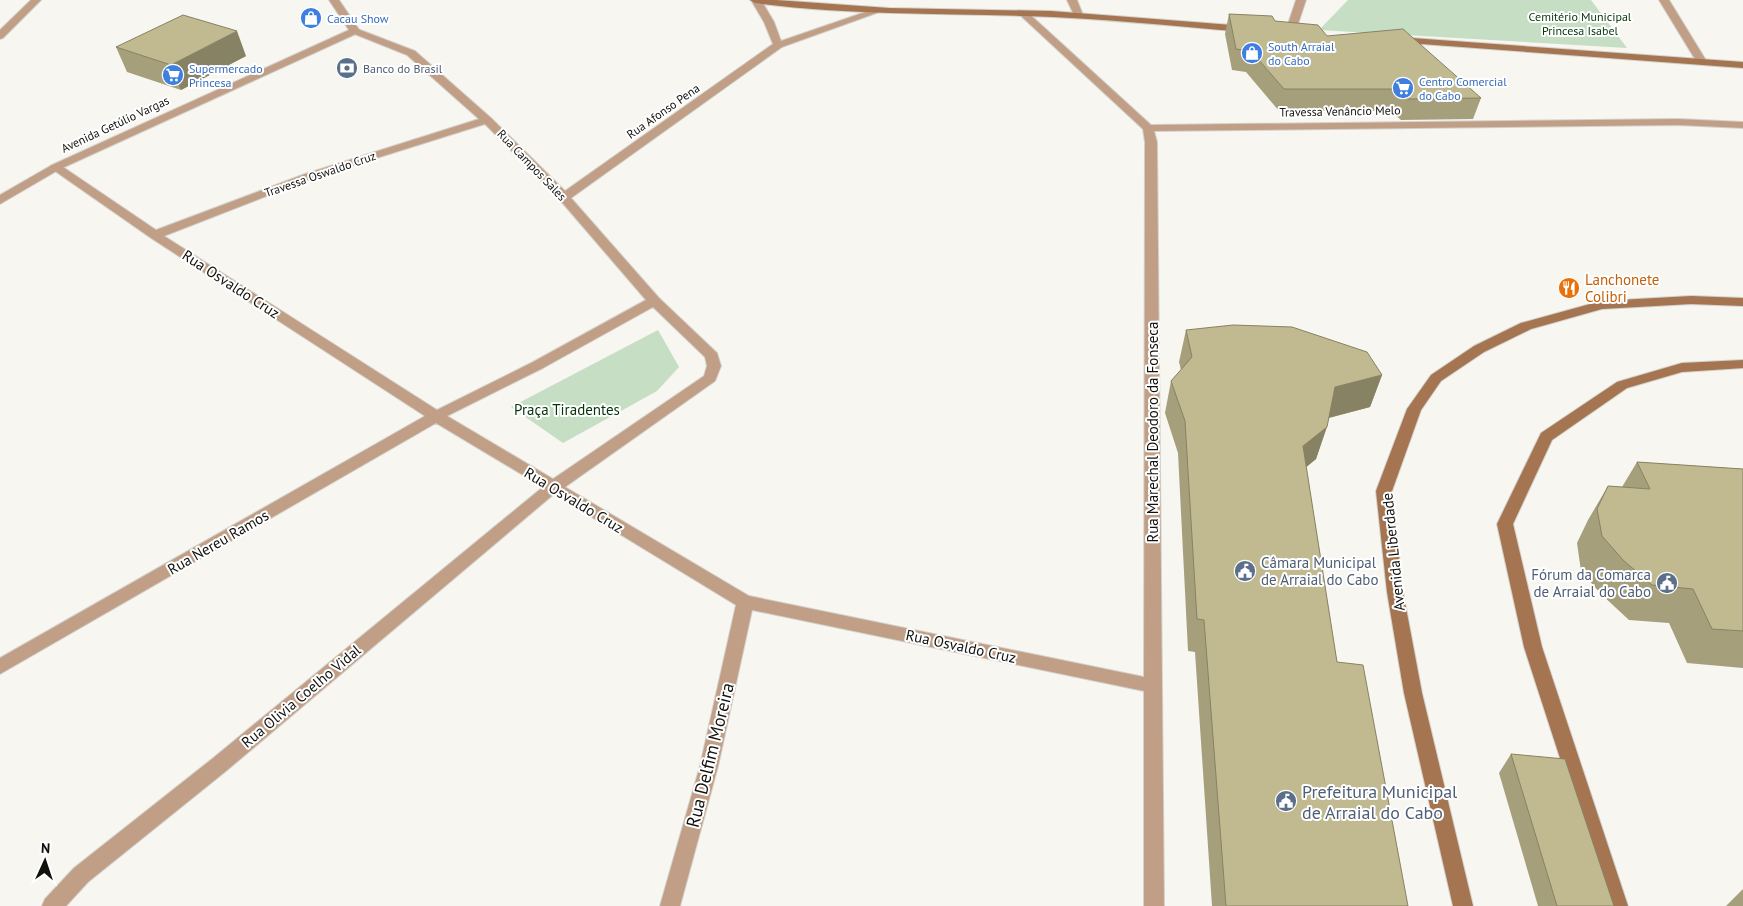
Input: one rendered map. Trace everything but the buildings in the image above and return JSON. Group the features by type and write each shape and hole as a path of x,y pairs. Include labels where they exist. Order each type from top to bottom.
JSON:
{"main road":[{"path":"755,0 836,9 1078,15 1251,29"},
{"path":"1386,39 1743,65"},
{"name":"Avenida Liberdade","path":"1463,906 1413,693 1395,592 1384,490 1414,409 1436,378 1479,349 1526,326 1601,305 1691,300 1743,302"},
{"path":"1618,906 1533,647 1505,524 1546,437 1622,385 1682,368 1743,364"}],"street":[{"path":"0,36 36,0"},
{"path":"334,0 355,31"},
{"path":"755,0 769,22 778,45"},
{"path":"1072,0 1078,15"},
{"path":"1290,32 1301,0"},
{"path":"1664,0 1702,62"},
{"name":"Rua Afonso Pena","path":"564,197 778,45 877,10"},
{"path":"1023,13 1148,128"},
{"name":"Rua Campos Sales","path":"355,31 411,53 487,120 564,197 654,301 712,356 714,366 710,378 552,488"},
{"name":"Avenida Getúlio Vargas","path":"0,200 56,167 355,31"},
{"name":"Travessa Oswaldo Cruz","path":"155,236 309,176 487,120"},
{"name":"Travessa Venâncio Melo","path":"1148,128 1658,122 1743,125"},
{"name":"Rua Marechal Deodoro da Fonseca","path":"1148,128 1151,142 1154,906"},
{"name":"Rua Osvaldo Cruz","path":"56,167 155,236 436,416 552,488 745,602 1154,686"},
{"path":"436,416 538,365 654,301"},
{"name":"Rua Nereu Ramos","path":"0,667 436,416"},
{"name":"Rua Olivia Coelho Vidal","path":"52,906 81,875 226,758 552,488"},
{"name":"Rua Delfim Moreira","path":"670,906 709,766 745,602"}],"green space":[{"name":"Cemitério Municipal Princesa Isabel","path":"1348,0 1591,0 1627,48 1319,30"},
{"name":"Praça Tiradentes","path":"658,330 679,367 657,391 563,443 511,407"}],"place":[{"name":"Cacau Show","path":"311,18"},
{"name":"South Arraial do Cabo","path":"1252,53"},
{"name":"Banco do Brasil","path":"347,68"},
{"name":"Supermercado Princesa","path":"173,75"},
{"name":"Centro Comercial do Cabo","path":"1403,88"},
{"name":"Lanchonete Colibri","path":"1569,288"},
{"name":"Câmara Municipal de Arraial do Cabo","path":"1245,571"},
{"name":"Fórum da Comarca de Arraial do Cabo","path":"1667,583"},
{"name":"Prefeitura Municipal de Arraial do Cabo","path":"1286,801"}]}
